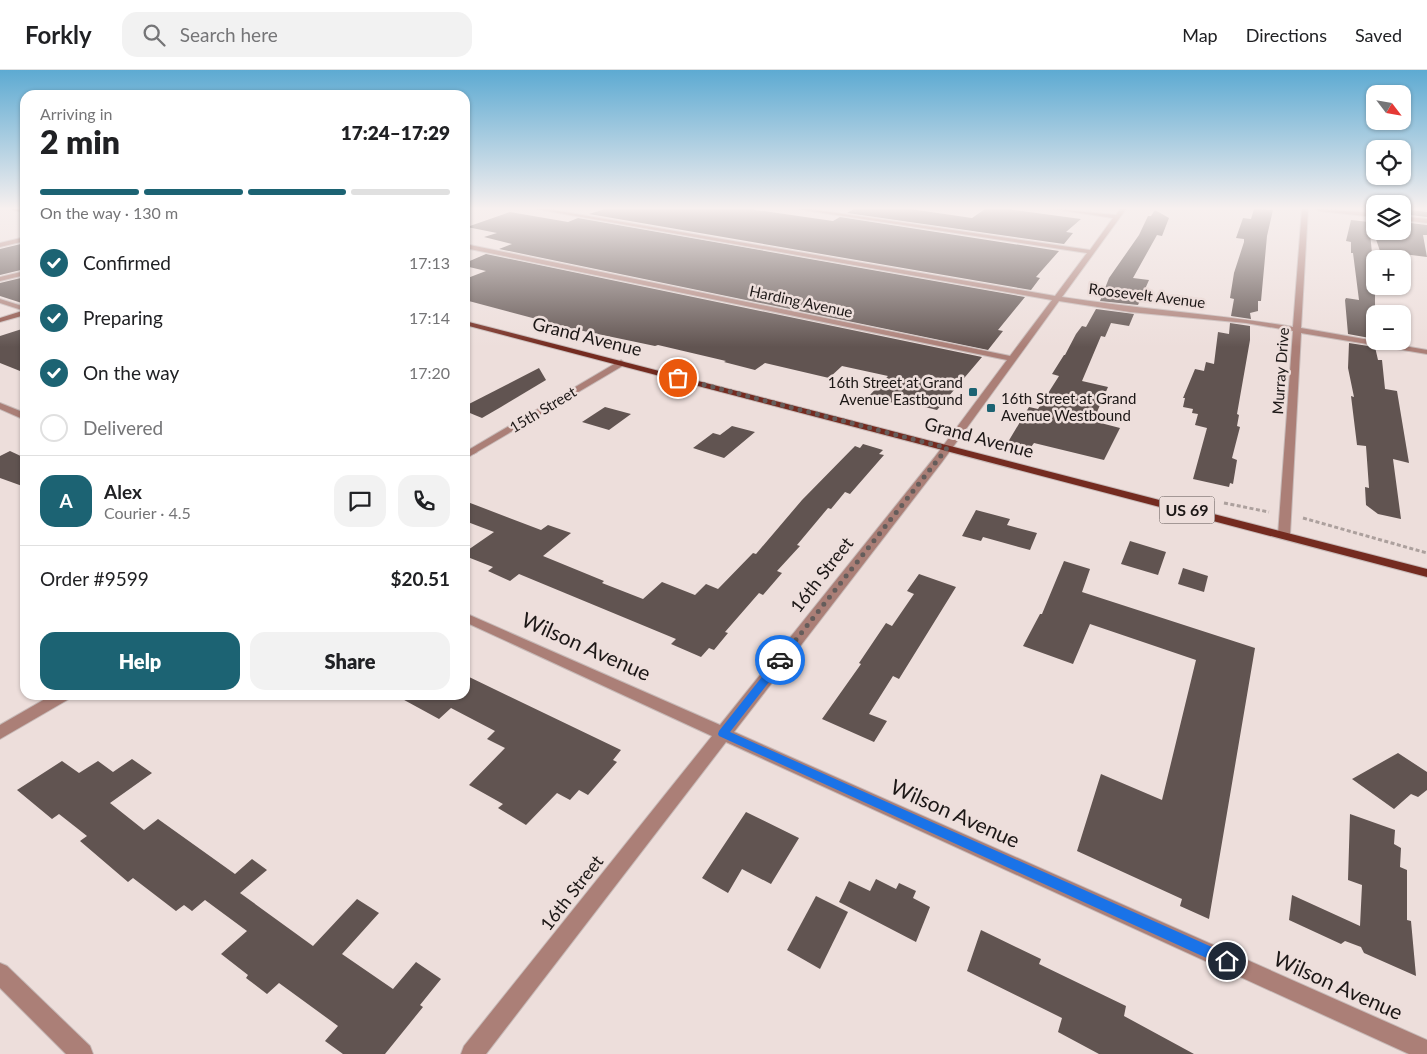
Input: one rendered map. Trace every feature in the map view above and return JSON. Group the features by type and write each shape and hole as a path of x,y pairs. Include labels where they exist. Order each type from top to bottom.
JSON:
{"main road":[{"path":"0,320 20,313"},
{"name":"Grand Avenue","path":"470,324 1427,572"}],"street":[{"name":"Harding Avenue","path":"508,255 1013,360"},
{"name":"Roosevelt Avenue","path":"807,255 1130,310 1246,321 1427,352"},
{"name":"16th Street","path":"472,1054 947,448 1089,255"},
{"name":"Murray Drive","path":"1284,535 1302,255"},
{"name":"15th Street","path":"470,451 621,363"},
{"path":"0,406 20,415"},
{"name":"Wilson Avenue","path":"470,619 1427,1051"},
{"path":"0,733 56,700"},
{"path":"0,973 82,1054"}],"lane":[{"path":"0,279 20,273"},
{"path":"0,300 20,309"}],"path":[{"path":"1302,518 1427,554"}],"building":[{"path":"0,255 20,255 20,270 0,275"},
{"path":"484,255 490,255 982,357 937,410 897,400 894,403 868,397 888,376 842,366 829,378 765,363 755,370 658,345 655,346 574,329 470,301 470,277 486,271 470,267 470,261"},
{"path":"528,255 787,255 1025,297 998,330 1003,331 988,350"},
{"path":"827,255 1056,255 1036,277 1040,278 1031,290"},
{"path":"1125,255 1146,255 1133,278 1149,280 1138,305 1100,301 1109,278"},
{"path":"1240,255 1265,255 1261,301 1258,301 1258,311 1250,313 1251,319 1231,316 1234,299 1230,298 1234,273"},
{"path":"1353,255 1366,255 1366,295 1375,295 1375,305 1366,305 1366,337 1348,334 1346,298 1359,300"},
{"path":"1411,255 1411,255 1427,255 1427,257"},
{"path":"20,278 20,302 0,296 0,283"},
{"path":"1096,309 1134,314 1129,326 1111,323 1105,337 1101,336 1082,381 1108,387 1093,421 1120,428 1104,460 1034,443 1031,447 1008,442 1029,407 1038,409 1059,376 1052,374 1076,334 1082,326 1086,327"},
{"path":"1230,323 1250,326 1250,340 1237,414 1239,415 1237,426 1240,427 1232,458 1237,460 1233,484 1230,483 1229,487 1193,479 1207,428 1195,425 1198,414 1192,413 1193,409 1183,407 1185,398 1183,398 1195,369 1204,371 1206,362 1214,364 1218,332 1229,334"},
{"path":"20,330 20,371 0,363 0,336"},
{"path":"1349,343 1366,346 1366,350 1376,350 1378,360 1382,360 1385,389 1397,391 1409,463 1393,459 1401,519 1378,514 1366,505 1365,487 1369,488 1366,446 1357,445 1351,396 1354,397 1348,368"},
{"path":"539,368 546,380 482,418 470,413 470,403"},
{"path":"605,407 631,414 609,430 582,422"},
{"path":"732,426 755,432 724,458 693,448 713,433 720,435"},
{"path":"863,444 883,450 879,454 884,455 850,494 845,492 831,509 828,508 797,545 800,546 777,571 782,573 763,595 759,593 725,632 728,633 714,650 709,648 701,657 671,644 676,639 519,574 510,581 488,571 493,567 470,558 470,549 494,532 470,523 470,503 541,530 548,525 571,533 543,556 643,599 662,582 695,595 706,584 718,589 753,553 756,554 802,500 855,446 860,448"},
{"path":"10,451 20,456 20,485 0,478 0,456"},
{"path":"976,510 1010,519 1007,525 1037,533 1030,550 983,537 981,541 962,536"},
{"path":"1130,541 1166,552 1158,575 1121,564"},
{"path":"1064,561 1090,569 1082,592 1255,648 1209,919 1180,906 1182,899 1077,851 1101,774 1162,800 1196,660 1090,624 1073,664 1023,646 1040,614 1042,614"},
{"path":"1183,568 1208,576 1204,592 1178,584"},
{"path":"919,574 956,587 899,679 893,676 869,714 887,721 874,742 822,719 861,664 859,663 886,623 892,626 914,594 907,591"},
{"path":"470,677 621,750 613,760 617,762 588,795 579,790 570,800 557,793 526,825 498,808 503,804 469,785 505,748 487,739 495,731 451,708 439,719 404,700 470,700"},
{"path":"1398,753 1427,772 1427,790 1418,797 1411,794 1394,809 1352,779"},
{"path":"132,759 152,773 110,803 144,830 158,819 235,874 252,859 267,870 240,893 313,946 357,899 379,913 342,954 393,989 416,962 441,979 420,1005 423,1007 385,1054 343,1054 325,1041 338,1026 279,983 267,994 246,978 248,975 221,954 247,931 205,900 192,911 184,905 176,911 133,878 128,882 80,841 87,836 59,814 52,819 17,790 62,761 79,773 98,761 113,772"},
{"path":"746,812 799,838 771,884 742,869 728,893 702,878"},
{"path":"1350,814 1395,830 1394,844 1401,848 1400,867 1407,870 1407,920 1411,921 1416,976 1364,953 1361,947 1345,941 1341,944 1289,920 1292,895 1360,926 1362,885 1348,880"},
{"path":"876,879 896,889 899,883 916,891 913,898 930,907 916,942 839,902 849,881 870,891"},
{"path":"816,896 848,912 820,969 787,950"},
{"path":"981,930 1041,959 1039,964 1126,1006 1124,1016 1194,1054 1099,1054 1058,1032 1062,1018 967,971"}],"way so far":[{"path":"678,378 947,448 780,660"}],"place":[{"name":"16th Street at Grand Avenue Eastbound","path":"973,392"},
{"name":"16th Street at Grand Avenue Westbound","path":"991,408"}],"route":[{"path":"780,660 723,734 1227,961"}]}
